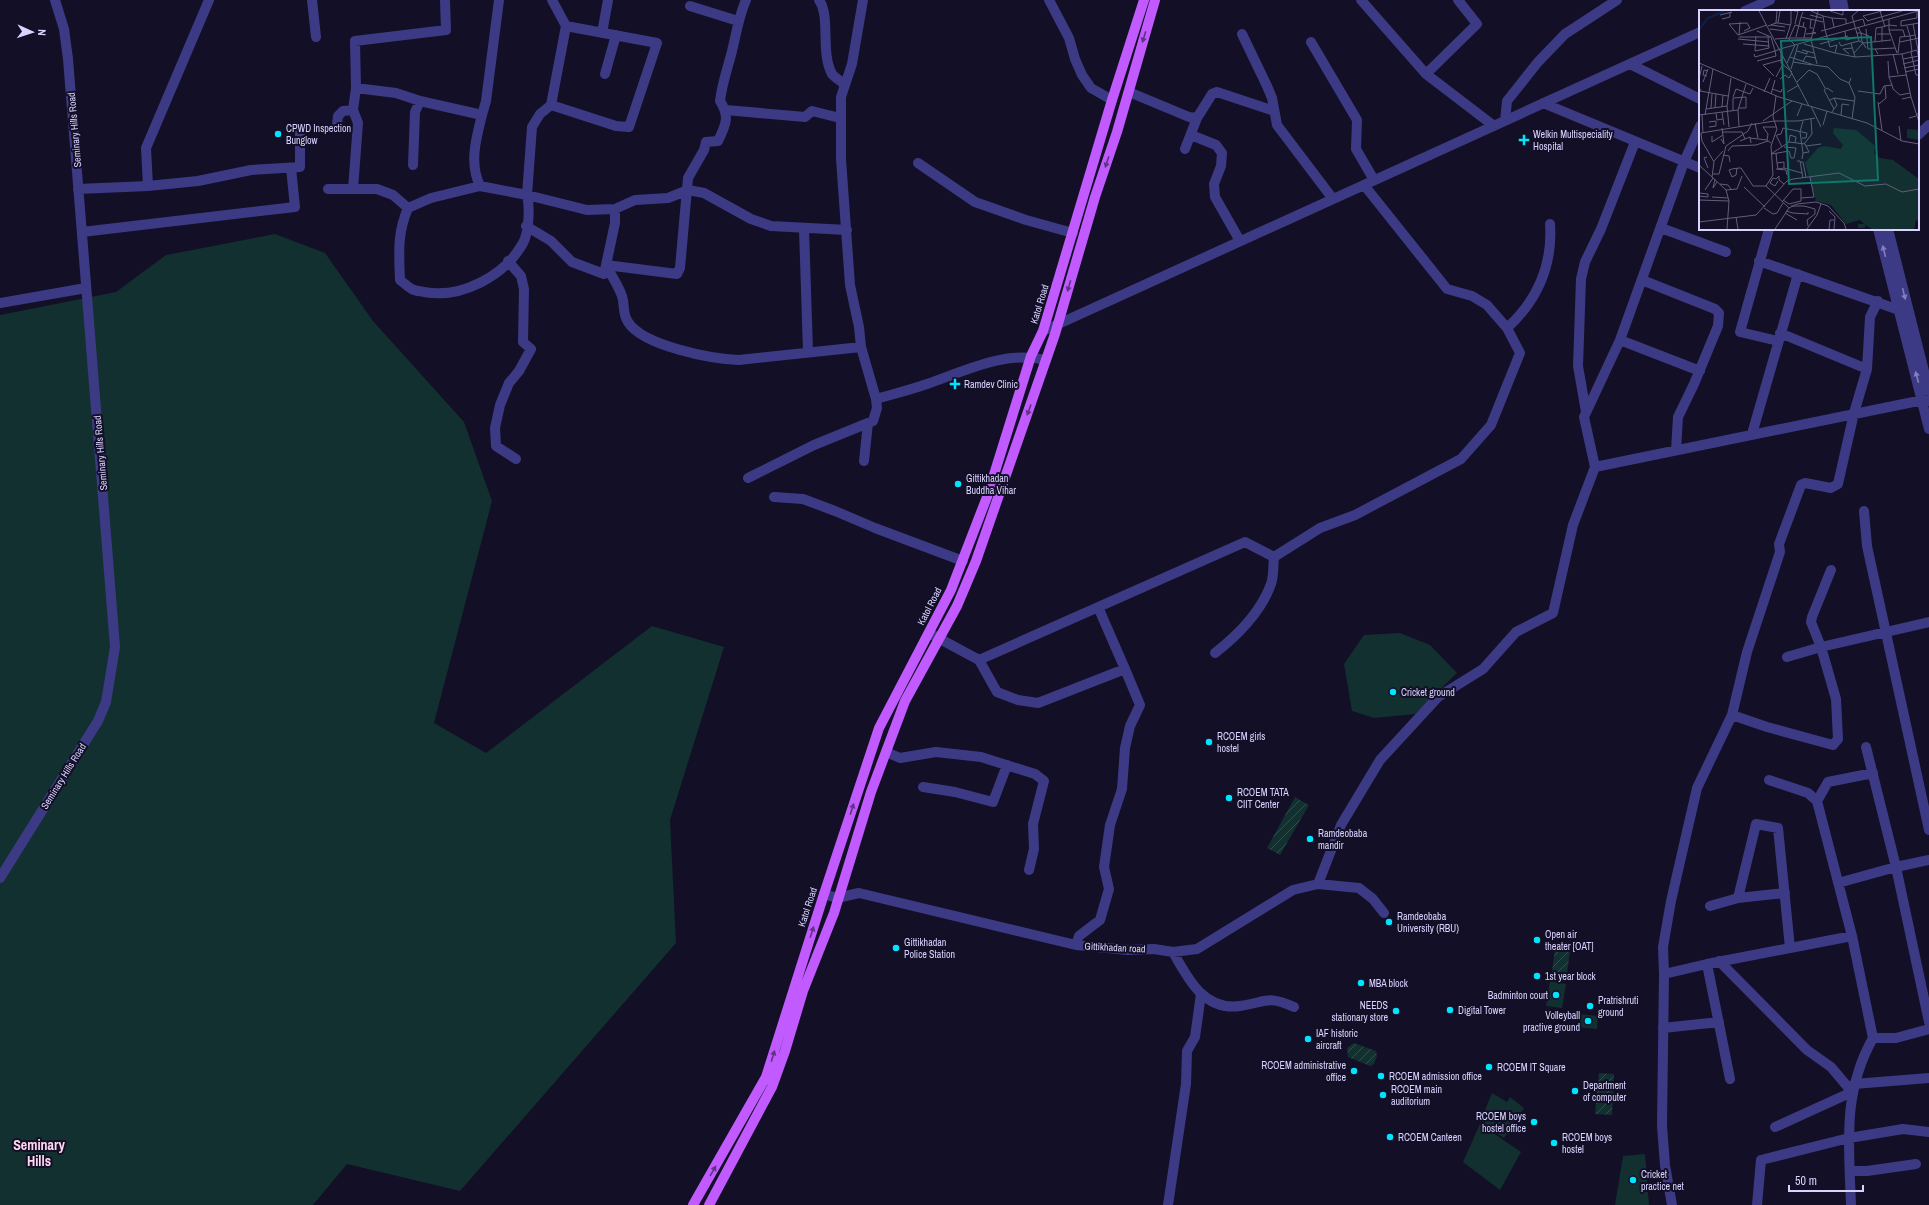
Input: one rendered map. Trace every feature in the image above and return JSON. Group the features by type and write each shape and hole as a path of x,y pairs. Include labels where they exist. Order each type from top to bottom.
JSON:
{"main road":[{"name":"Katol Road","path":"693,1205 766,1077 879,728 951,590 987,497 1031,356 1043,331 1112,100 1144,0"},
{"path":"709,1205 772,1087 803,992 834,913 837,898 869,799 905,701 957,606 976,561 1058,325 1126,104 1155,0"},
{"path":"1112,100 1126,104"}],"street":[{"name":"Seminary Hills Road","path":"0,878 98,721 106,702 112,678 115,647 68,59 64,29 54,0"},
{"path":"148,186 146,148 209,0"},
{"path":"312,0 316,37"},
{"path":"353,189 358,123 353,110 356,88 354,41 446,30 445,0"},
{"path":"480,186 476,179 473,158 486,102 499,0"},
{"path":"552,0 566,26 551,105 540,114 532,127 527,195 529,205 524,242 496,274 465,289 448,293 430,293 413,290 400,280 399,247 401,225 408,208 431,198 480,186 527,195 587,210 615,209 634,200 668,198 688,190 704,193 758,222 771,226 847,230"},
{"path":"602,33 608,0"},
{"path":"606,266 677,274 680,268 688,178 700,158 706,142 718,141 724,130 726,110 720,101 722,82 731,54 738,22 746,0"},
{"path":"819,0 824,7 826,51 833,75 844,84"},
{"path":"748,478 814,445 873,421 877,408 876,399 861,347 859,327 850,285 841,160 841,97 844,84 852,64 863,0"},
{"path":"1361,0 1426,74 1494,126"},
{"path":"1426,74 1477,24 1458,0"},
{"path":"1505,121 1507,101 1538,62 1565,34 1616,0"},
{"path":"1747,10 1770,0"},
{"path":"1834,0 1836,10"},
{"path":"1842,0 1844,10"},
{"path":"1051,1 1069,38 1075,59 1082,75 1091,88 1112,100"},
{"path":"690,6 738,22"},
{"path":"551,105 616,126 628,127 657,43 566,26"},
{"path":"1043,331 1699,32"},
{"path":"1242,34 1272,98 1276,125 1333,199"},
{"path":"605,74 616,35"},
{"path":"1311,42 1357,120 1356,149 1374,180"},
{"path":"1630,64 1699,98"},
{"path":"356,88 396,93 420,101 482,115"},
{"path":"1129,92 1189,117 1198,118"},
{"path":"1185,149 1198,118 1212,94 1217,92 1274,112"},
{"path":"413,165 415,112 420,101"},
{"path":"1543,103 1699,168"},
{"path":"336,125 338,116 343,111 353,110"},
{"path":"726,110 805,117 812,111 840,118"},
{"path":"1919,133 1929,125"},
{"path":"1318,884 1341,825 1380,760 1438,696 1483,669 1516,632 1553,613 1573,525 1595,467 1584,417 1620,340 1684,162 1699,128"},
{"path":"78,188 148,186 198,181 251,170 300,167 300,129"},
{"path":"1191,135 1216,145 1222,153 1221,166 1214,184 1215,197 1240,241"},
{"path":"1586,412 1578,366 1581,279 1585,262 1601,229 1635,142"},
{"path":"918,163 975,202 1073,233"},
{"path":"82,232 295,207 291,168"},
{"path":"1274,557 1320,528 1361,511 1461,459 1491,425 1520,353 1507,328 1486,304 1472,296 1447,289 1364,185"},
{"path":"328,189 377,189 393,195 408,208"},
{"path":"526,226 552,241 572,262 604,274 615,223 615,209"},
{"path":"1507,328 1527,308 1545,272 1551,241 1550,224"},
{"path":"804,228 808,351"},
{"path":"1661,228 1726,252"},
{"path":"1769,230 1740,332 1779,337 1866,369"},
{"path":"1878,230 1899,310 1926,401 1929,429"},
{"path":"1888,230 1929,391"},
{"path":"508,261 521,276 524,289 523,342 531,350 509,383 500,405 495,428 496,446 516,459"},
{"path":"1759,261 1878,301 1899,310"},
{"path":"606,266 622,297 622,309 628,323 640,335 655,343 724,359 740,360 802,354 808,351 861,347"},
{"path":"1752,434 1798,274"},
{"path":"1642,280 1715,309 1718,313 1718,326 1700,371 1678,417 1676,450"},
{"path":"0,303 86,288"},
{"path":"1672,1205 1665,1165 1662,1126 1663,947 1670,901 1697,788 1732,715 1747,652 1780,552 1779,544 1801,486 1805,483 1831,488 1838,484 1854,413 1866,369 1870,317 1878,301"},
{"path":"1620,340 1700,371"},
{"path":"876,399 925,385 974,367 1013,357 1031,356 1046,360"},
{"path":"1595,467 1854,413 1926,401"},
{"path":"864,461 868,423"},
{"path":"774,497 803,499 963,561"},
{"path":"1864,511 1867,546 1929,830"},
{"path":"979,660 1245,542 1274,557"},
{"path":"1215,654 1231,641 1250,620 1260,605 1272,584 1274,557"},
{"path":"1732,715 1767,727 1833,745 1838,739 1836,699 1821,647 1811,622 1831,570"},
{"path":"1076,945 1079,936 1100,920 1109,889 1104,867 1110,825 1122,789 1125,748 1130,726 1140,705 1098,607"},
{"path":"1787,657 1821,647 1929,622"},
{"path":"929,633 979,660 997,692 1018,700 1038,704 1125,669"},
{"path":"1866,747 1896,867 1929,1022"},
{"path":"886,752 900,758 936,752 981,758 1035,774 1044,781 1033,824 1034,849 1029,870"},
{"path":"923,787 955,792 993,802 1007,765"},
{"path":"1817,801 1828,782 1873,773"},
{"path":"1769,780 1808,793 1817,801 1852,936 1873,1038 1864,1052 1853,1088 1849,1110 1851,1205"},
{"path":"1738,898 1756,824 1778,828 1790,948"},
{"path":"1838,883 1896,867 1929,860"},
{"name":"Gittikhadan road","path":"824,894 837,898 859,893 1076,945 1128,950 1154,949 1174,952 1197,949 1293,890 1318,884 1358,888 1373,899 1384,913"},
{"path":"1710,906 1738,898 1785,893"},
{"path":"1664,974 1719,961 1852,936"},
{"path":"1174,952 1184,972 1201,994 1213,1003 1226,1007 1276,999 1294,1007"},
{"path":"1719,961 1807,1050 1831,1067 1853,1088"},
{"path":"1707,964 1730,1080"},
{"path":"1168,1205 1186,1084 1187,1051 1195,1037 1201,994"},
{"path":"1663,1028 1718,1022"},
{"path":"1873,1038 1896,1038 1929,1029"},
{"path":"1775,1126 1853,1088 1929,1078"},
{"path":"1756,1205 1761,1160 1849,1138 1903,1129 1929,1132"},
{"path":"1850,1171 1867,1171 1916,1164"}],"green space":[{"path":"275,234 325,253 373,321 464,422 492,501 434,723 486,753 652,626 724,647 670,820 676,943 460,1191 347,1164 313,1205 0,1205 0,315 116,292 166,255"},
{"name":"Cricket ground","path":"1400,633 1430,645 1457,673 1415,714 1374,718 1352,711 1344,664 1364,635"},
{"path":"1295,797 1309,805 1280,855 1267,848"},
{"path":"1555,949 1570,951 1566,981 1551,979"},
{"name":"Badminton court","path":"1550,981 1566,984 1562,1008 1546,1006"},
{"name":"Volleyball practive ground","path":"1580,1014 1598,1016 1597,1029 1578,1027"},
{"path":"1354,1043 1376,1051 1377,1056 1374,1064 1370,1066 1348,1057 1347,1048"},
{"path":"1599,1073 1614,1074 1612,1115 1595,1114"},
{"path":"1492,1093 1507,1102 1510,1097 1524,1108 1504,1138 1480,1122"},
{"path":"1480,1124 1521,1152 1500,1190 1463,1162"},
{"name":"Cricket practice net","path":"1645,1154 1649,1205 1615,1205 1623,1156"}],"place":[{"name":"CPWD Inspection Bunglow","path":"278,134"},
{"name":"Welkin Multispeciality Hospital","path":"1524,140"},
{"name":"Ramdev Clinic","path":"955,384"},
{"name":"Gittikhadan Buddha Vihar","path":"958,484"},
{"name":"Cricket ground","path":"1393,692"},
{"name":"RCOEM girls hostel","path":"1209,742"},
{"name":"RCOEM TATA CIIT Center","path":"1229,798"},
{"name":"Ramdeobaba mandir","path":"1310,839"},
{"name":"Ramdeobaba University (RBU)","path":"1389,922"},
{"name":"Open air theater [OAT]","path":"1537,940"},
{"name":"Gittikhadan Police Station","path":"896,948"},
{"name":"1st year block","path":"1537,976"},
{"name":"MBA block","path":"1361,983"},
{"name":"Badminton court","path":"1556,995"},
{"name":"Pratrishruti ground","path":"1590,1006"},
{"name":"Digital Tower","path":"1450,1010"},
{"name":"NEEDS stationary store","path":"1396,1011"},
{"name":"Volleyball practive ground","path":"1588,1021"},
{"name":"IAF historic aircraft","path":"1308,1039"},
{"name":"RCOEM IT Square","path":"1489,1067"},
{"name":"RCOEM administrative office","path":"1354,1071"},
{"name":"RCOEM admission office","path":"1381,1076"},
{"name":"Department of computer","path":"1575,1091"},
{"name":"RCOEM main auditorium","path":"1383,1095"},
{"name":"RCOEM boys hostel office","path":"1534,1122"},
{"name":"RCOEM Canteen","path":"1390,1137"},
{"name":"RCOEM boys hostel","path":"1554,1143"},
{"name":"Cricket practice net","path":"1633,1180"}],"district":[{"name":"Seminary Hills","path":"39,1154"}]}
